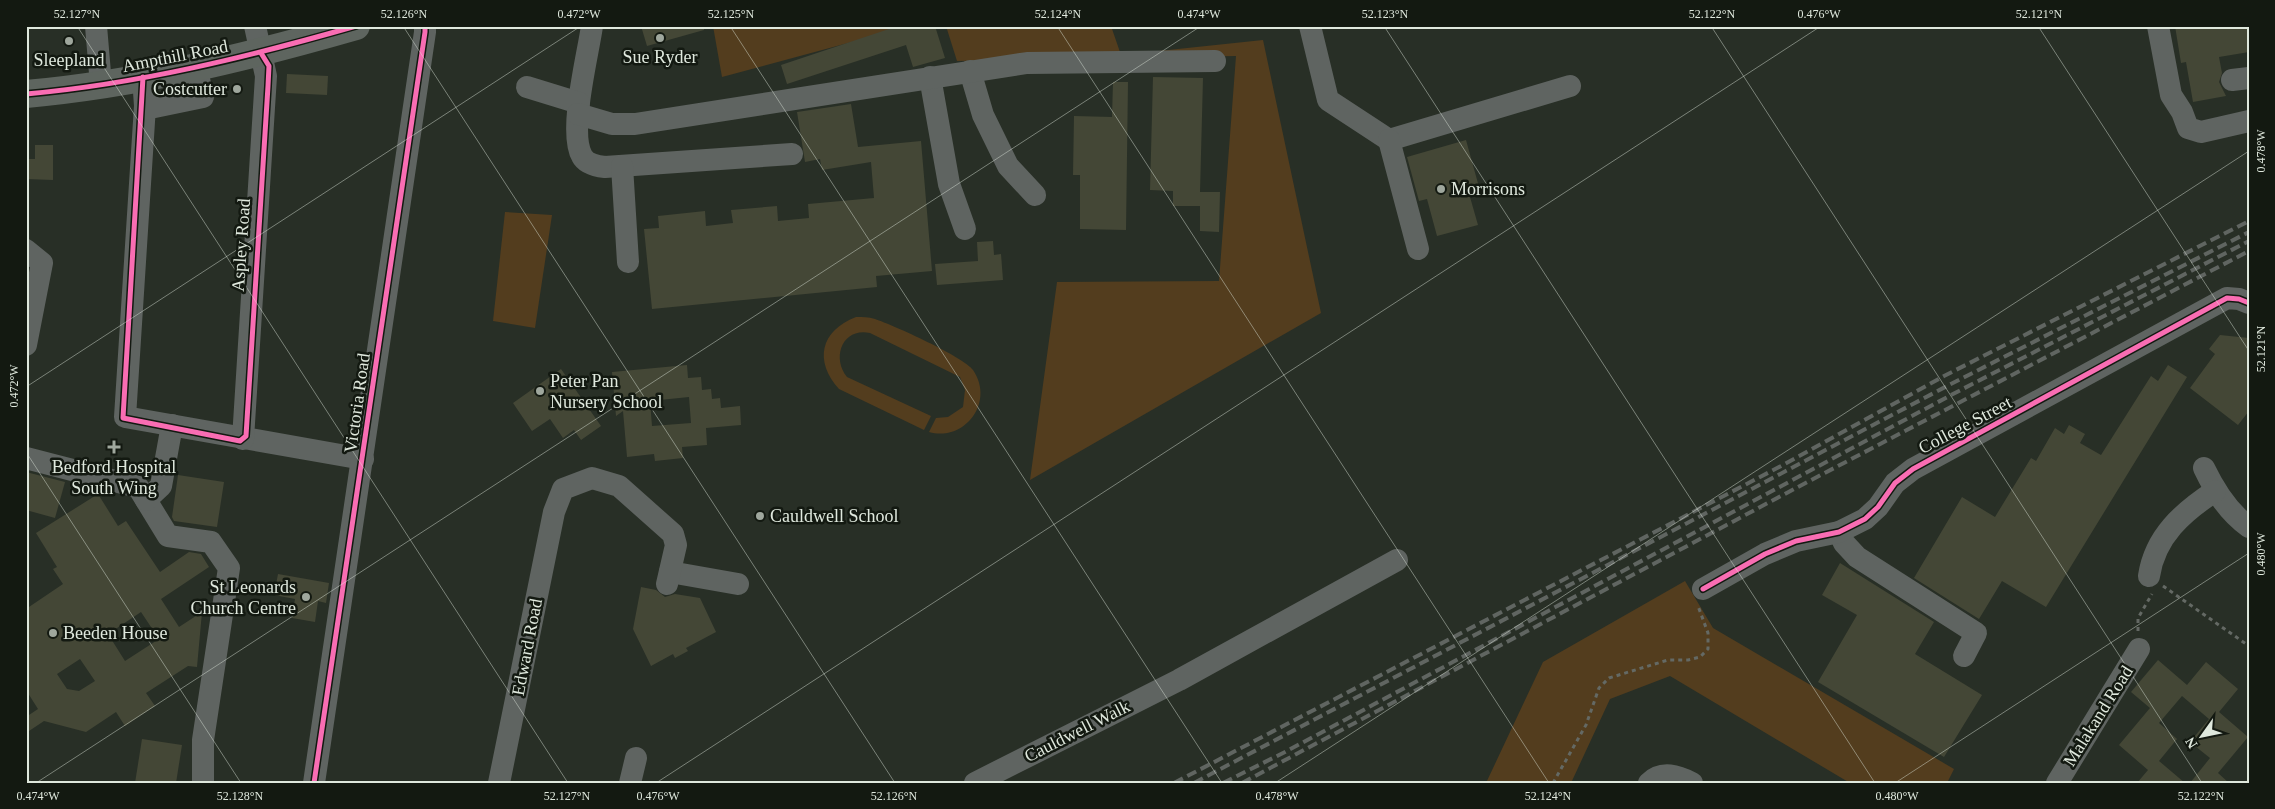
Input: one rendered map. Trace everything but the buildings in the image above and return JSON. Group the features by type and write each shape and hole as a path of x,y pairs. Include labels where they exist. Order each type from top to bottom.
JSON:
{"main road":[{"name":"Ampthill Road","path":"26,94 100,85 261,53 356,26"}],"street":[{"path":"96,26 100,85"},
{"name":"Aspley Road","path":"243,439 266,76 255,26"},
{"name":"Victoria Road","path":"314,783 426,32 424,26"},
{"path":"592,26 579,108 577,143 582,158 592,165 614,166 792,154"},
{"path":"1310,26 1328,100 1389,140 1418,248"},
{"path":"2158,26 2171,95 2182,112 2188,128 2201,132 2249,121"},
{"path":"527,87 612,124 635,124 1027,63 1215,61"},
{"path":"145,109 203,97 196,66"},
{"path":"963,72 1008,166 1035,194"},
{"path":"143,77 145,109 125,416 243,439 363,459"},
{"path":"930,77 949,184 965,229"},
{"path":"1389,140 1570,86"},
{"path":"614,166 628,262"},
{"path":"26,250 42,263 26,345"},
{"name":"College Street","path":"1703,589 1765,554 1796,541 1839,532 1866,519 1878,507 1895,483 1913,469 2227,298 2239,299 2249,304"},
{"path":"146,500 161,486 172,425"},
{"path":"26,458 138,487 168,536 211,542 229,568 203,740 203,783"},
{"path":"2204,468 2207,497"},
{"name":"Edward Road","path":"499,783 554,512 563,489 592,478 619,486 673,534 676,545 669,578 738,584"},
{"path":"2207,497 2228,508 2249,527"},
{"path":"2149,576 2151,562 2164,536 2180,516 2207,497"},
{"path":"1839,532 1844,543 1857,557 1976,633 1964,656"},
{"name":"Cauldwell Walk","path":"974,783 1179,680 1396,560"},
{"name":"Malakand Road","path":"2057,783 2139,649"},
{"path":"630,783 636,758"},
{"path":"1650,783 1665,775 1680,777 1692,783"}],"path":[{"path":"2149,576 2249,646"},
{"path":"2139,649 2138,618 2152,594 2149,576"},
{"path":"1553,783 1586,725 1599,688 1609,678 1668,660 1688,660 1700,657 1708,650 1708,633 1698,606 1703,589"}],"shaded area":[{"path":"713,26 911,26 722,77"},
{"path":"946,26 1111,26 1121,55 1263,40 1321,313 1030,480 1057,282 1219,281 1236,56 957,61"},
{"path":"505,212 552,215 535,328 493,321"},
{"path":"856,317 875,319 897,328 967,364 973,370 979,382 980,395 973,417 965,425 954,431 942,434 929,432 936,418 948,417 963,407 965,390 960,377 870,333 861,332 853,335 842,345 840,361 842,369 847,377 931,416 924,430 839,389 826,368 825,348 828,339 835,330"},
{"path":"1685,581 1713,628 1954,769 1947,783 1850,783 1670,676 1610,699 1571,783 1486,783 1543,662"}],"railway":[{"path":"1174,783 1783,465 1944,376 2249,221"},
{"path":"1194,783 1949,385 2249,232"},
{"path":"1223,783 1285,752 1953,394 2249,241"},
{"path":"1242,783 1796,488 2249,251"}],"cycle path":[{"path":"26,94 110,84 192,68 234,59 356,26"},
{"path":"314,783 425,26"},
{"path":"143,77 123,418 240,441 246,436 268,86 269,66 261,53"},
{"path":"1703,589 1765,554 1796,541 1839,532 1865,519 1878,507 1895,483 1913,469 2227,298 2239,299 2249,303"}],"place":[{"name":"Sue Ryder","path":"660,38"},
{"name":"Sleepland","path":"69,41"},
{"name":"Costcutter","path":"237,89"},
{"name":"Morrisons","path":"1441,189"},
{"name":"Peter Pan Nursery School","path":"540,391"},
{"name":"Bedford Hospital South Wing","path":"114,447"},
{"name":"Cauldwell School","path":"760,516"},
{"name":"St Leonards Church Centre","path":"306,597"},
{"name":"Beeden House","path":"53,633"}]}
